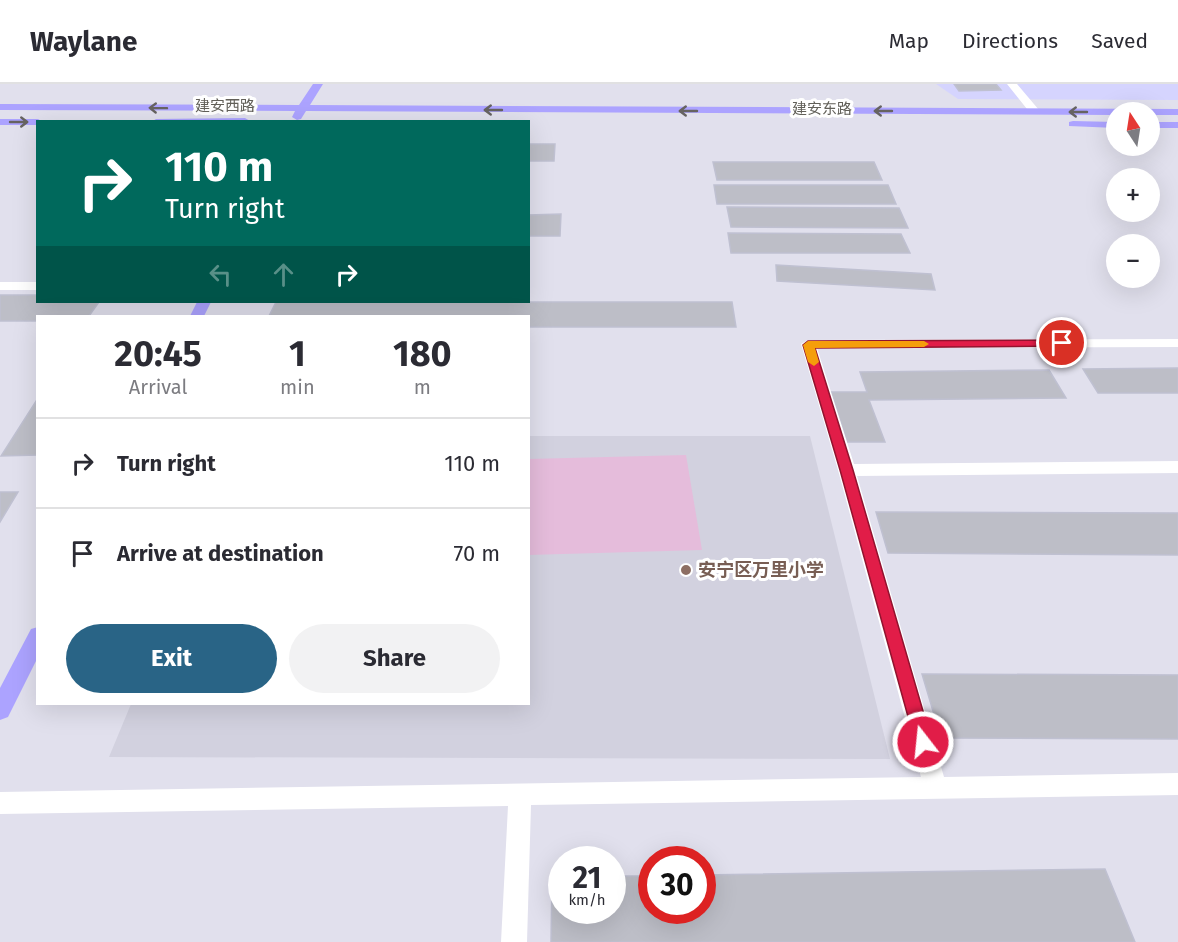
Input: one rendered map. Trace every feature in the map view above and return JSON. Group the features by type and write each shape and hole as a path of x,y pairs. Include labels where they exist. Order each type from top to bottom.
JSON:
{"main road":[{"path":"295,120 318,84"},
{"name":"建安西路","path":"0,107 301,110"},
{"name":"建安东路","path":"301,110 1178,112"},
{"path":"0,122 36,122"},
{"path":"1057,124 1106,125"},
{"path":"1160,125 1178,125"},
{"path":"0,710 36,639"}],"street":[{"path":"1012,84 1035,112"},
{"path":"0,286 36,286"},
{"path":"936,788 847,470 808,345 1178,343"},
{"path":"847,470 1178,467"},
{"path":"0,803 1178,784"},
{"path":"514,942 520,794"}],"shaded area":[{"path":"936,84 1178,84 1178,100 958,99"},
{"name":"安宁区万里小学","path":"530,436 810,436 890,759 109,757 131,705 530,705"},
{"path":"686,455 702,550 530,555 530,459"}],"building":[{"path":"954,84 996,84 1001,90 959,91"},
{"path":"530,144 555,144 554,161 530,161"},
{"path":"713,162 874,162 882,180 717,180"},
{"path":"714,185 888,185 896,204 717,204"},
{"path":"727,207 899,208 908,228 731,227"},
{"path":"561,214 560,236 530,236 530,215"},
{"path":"728,233 901,234 910,253 731,253"},
{"path":"776,265 931,274 935,290 777,281"},
{"path":"0,295 36,295 36,303 98,303 90,315 36,315 36,321 0,321"},
{"path":"732,302 736,327 530,327 530,315 270,315 276,303"},
{"path":"1178,368 1178,393 1098,393 1083,369"},
{"path":"1049,370 1066,398 869,400 885,442 847,442 831,392 867,392 860,372"},
{"path":"36,401 36,455 1,456"},
{"path":"0,492 18,492 0,522"},
{"path":"876,512 1178,513 1178,555 888,553"},
{"path":"922,674 1178,675 1178,739 941,738"},
{"path":"1105,869 1135,942 551,942 551,924 626,924 626,876 638,876 638,924 716,924 716,875"}],"slow traffic":[{"path":"814,362 808,345 924,344"}],"place":[{"name":"安宁区万里小学","path":"686,570"}],"route":[{"path":"923,742 847,470 808,345 1062,343"}]}
